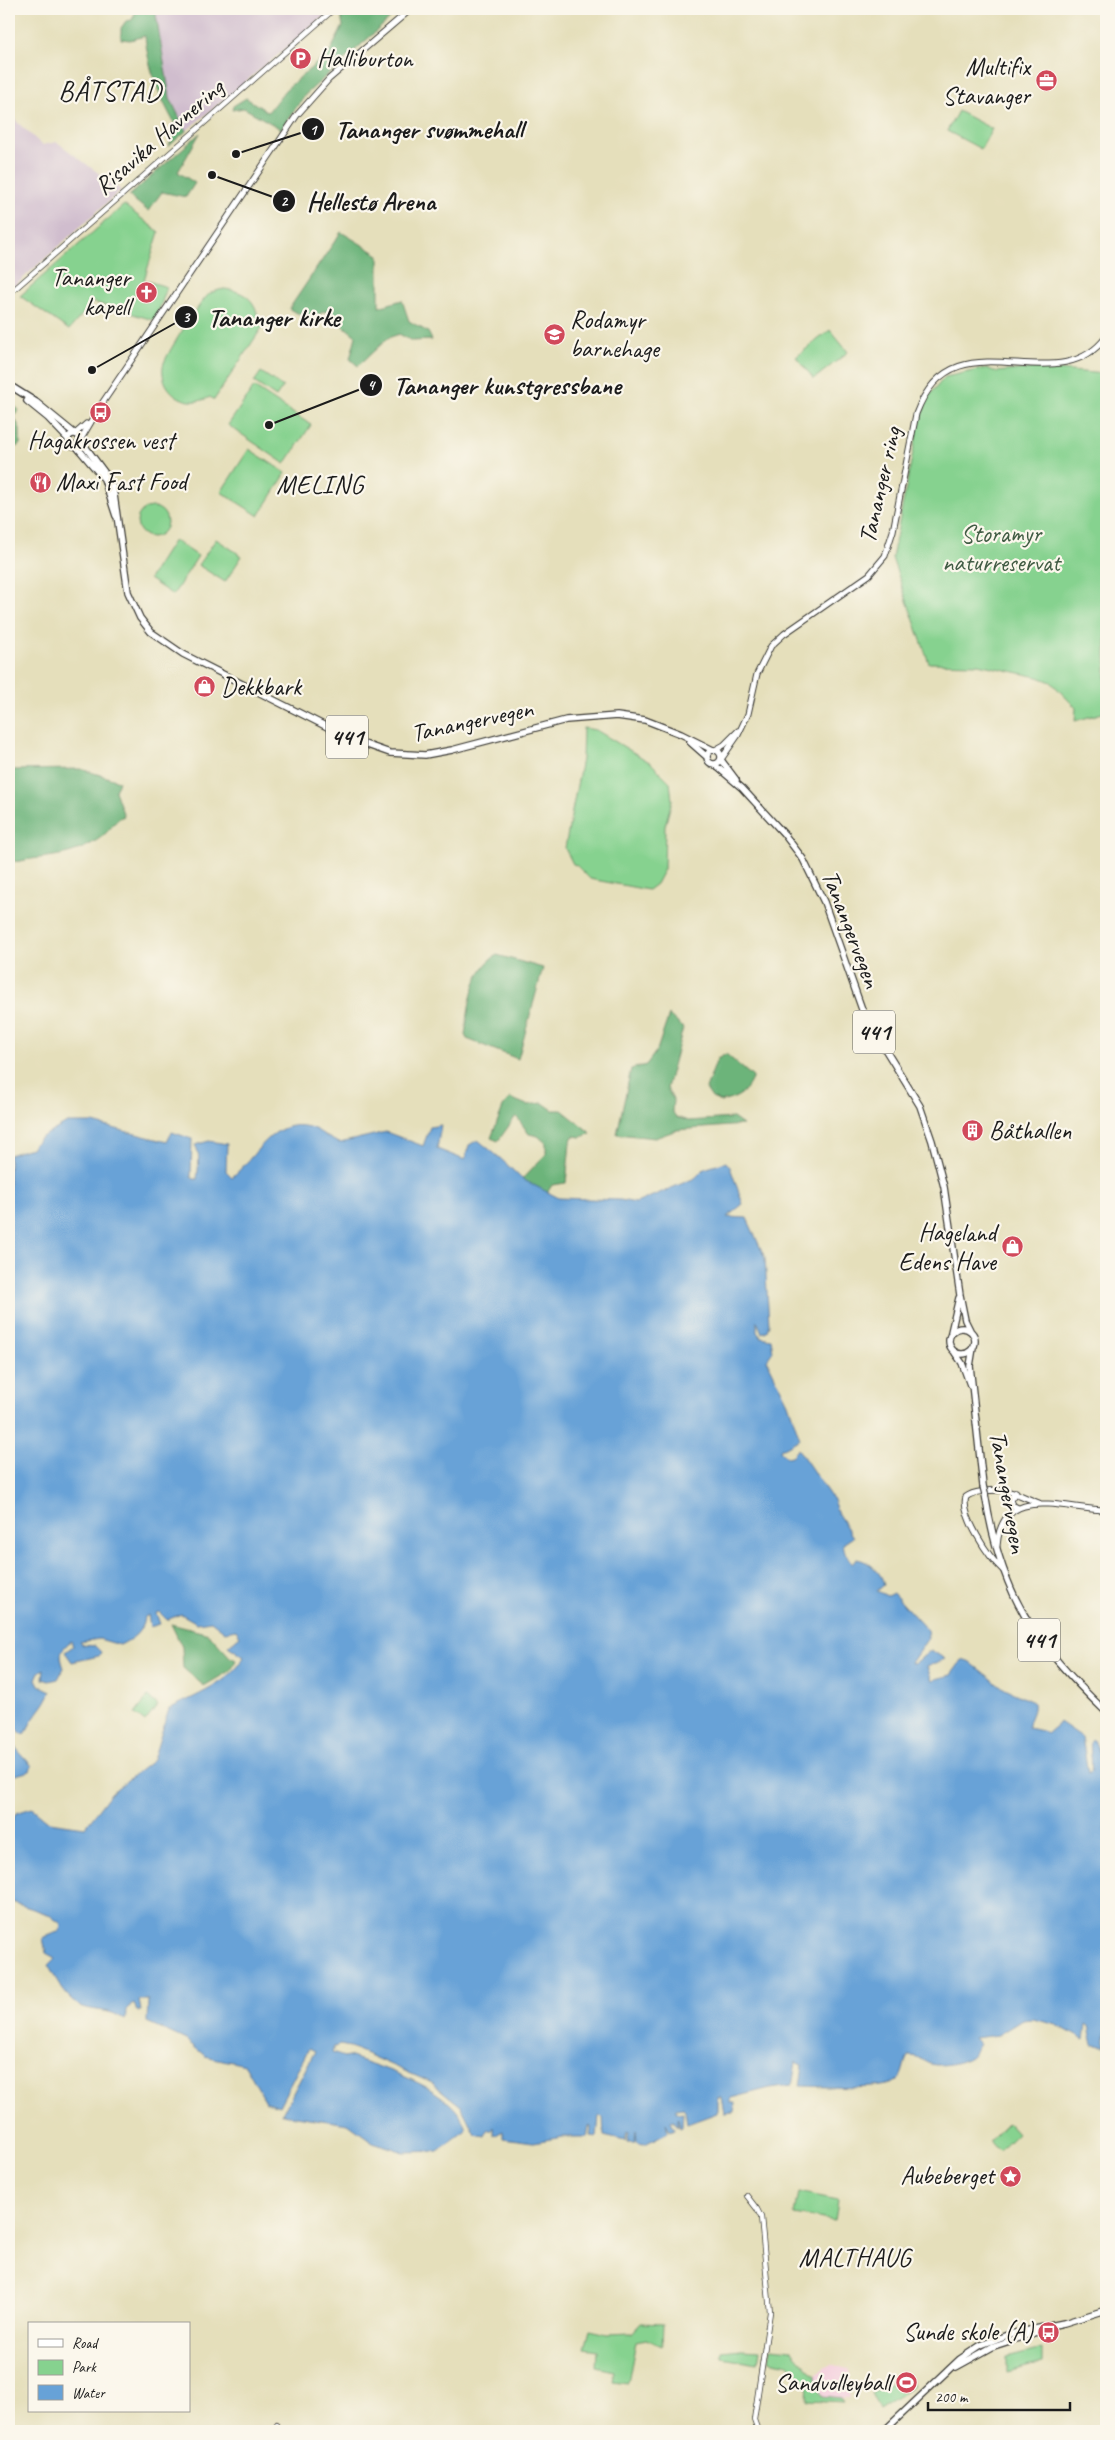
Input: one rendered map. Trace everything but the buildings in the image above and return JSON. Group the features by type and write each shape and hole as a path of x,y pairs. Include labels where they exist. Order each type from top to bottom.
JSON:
{"main road":[{"path":"76,446 78,436 94,416 297,115 330,80 411,9"},
{"name":"Tananger ring","path":"722,759 742,727 752,704 757,674 770,646 784,634 869,575 885,556 893,531 916,414 922,398 933,383 949,370 982,361 1049,364 1068,362 1090,352 1106,337"},
{"name":"Tanangervegen","path":"9,385 36,402 78,436 102,468 113,488 118,510 118,527"},
{"name":"441","path":"9,389 33,405 68,439 72,446 76,446"},
{"path":"68,439 78,436"},
{"name":"Tanangervegen","path":"76,446 104,479 111,496 118,527 128,592 140,618 157,638 183,654 353,740 377,750 414,756 439,753 548,724 601,716 644,720 714,750"},
{"name":"Tananger ring","path":"714,750 731,739 742,727"},
{"name":"Tanangervegen","path":"671,731 694,744 707,757"},
{"path":"707,757 714,750"},
{"name":"441","path":"714,750 720,752 722,759"},
{"name":"441","path":"707,757 708,762 715,765"},
{"path":"715,765 722,759"},
{"name":"Tanangervegen","path":"722,759 742,788"},
{"name":"Tanangervegen","path":"715,765 742,788 784,834 807,866 824,902 864,1015 920,1106 932,1141 944,1187 960,1295 965,1320 970,1330"},
{"name":"Tanangervegen","path":"951,1332 960,1295"},
{"path":"951,1332 962,1327 970,1330"},
{"name":"441","path":"970,1330 974,1336 973,1348"},
{"name":"441","path":"951,1332 949,1344 954,1351"},
{"path":"954,1351 966,1353 973,1348"},
{"name":"Tanangervegen","path":"973,1348 970,1366 983,1486 996,1551 1020,1609 1042,1645 1106,1712"},
{"name":"Tanangervegen","path":"954,1351 966,1371 973,1394"},
{"path":"1003,1570 978,1541 966,1508 965,1498 970,1493 992,1490 1016,1492 1039,1503"},
{"path":"1016,1492 1010,1500 1018,1508"},
{"path":"996,1551 1001,1526 1008,1516 1018,1508 1039,1503 1106,1510"},
{"path":"884,2431 966,2354 996,2338 1064,2323 1106,2310"}],"street":[{"name":"Risavika Havnering","path":"9,294 334,9"},
{"path":"747,2196 761,2217 770,2303 769,2327 754,2420 758,2431"},
{"path":"274,2431 276,2425"}],"shaded area":[{"path":"155,9 333,9 186,131 170,98"},
{"path":"9,108 17,122 42,145 57,142 121,190 9,291"},
{"path":"831,2364 850,2370 850,2398 824,2397 817,2388 816,2375"}],"green space":[{"path":"137,9 155,9 170,98 186,131 168,147 178,129 166,107 152,73 145,36 130,40 121,39 121,28 126,21 132,20"},
{"path":"343,9 401,9 305,95 281,129 244,108 232,110 233,106 246,98 268,112 285,90 330,52 343,26 340,11"},
{"path":"958,111 992,129 981,149 947,131"},
{"path":"200,133 178,172 195,183 186,197 162,192 148,211 129,196"},
{"path":"124,205 159,232 144,280 167,287 156,319 153,320 93,302 69,330 20,296"},
{"path":"341,232 379,255 379,307 402,300 409,321 428,332 432,340 412,341 399,334 388,338 358,366 350,359 356,336 325,311 310,319 289,309"},
{"path":"224,289 238,292 249,298 256,309 258,323 263,326 214,400 210,397 195,401 184,400 172,392 166,385 163,376 165,360 191,317 209,294"},
{"path":"830,330 848,352 814,379 796,357"},
{"name":"Storamyr naturreservat","path":"987,368 996,372 1036,368 1106,374 1106,712 1075,721 1076,708 1051,682 1038,677 978,664 929,663 892,558 918,427 928,397 945,377"},
{"path":"261,372 283,387 276,397 254,382"},
{"path":"254,387 311,425 285,464 228,425"},
{"path":"9,401 19,410 14,416 20,429 20,444 11,451 9,451"},
{"path":"249,449 286,473 259,516 221,492"},
{"path":"152,507 163,511 167,522 163,533 152,537 141,533 137,522 141,511"},
{"path":"216,539 242,556 225,582 198,565"},
{"path":"174,540 198,556 173,595 149,579"},
{"path":"583,728 596,730 651,763 670,782 672,800 665,826 664,869 656,884 648,890 590,879 573,864 565,848 582,759"},
{"path":"81,769 119,781 115,791 124,816 118,819 97,840 79,849 60,855 20,861 9,859 9,770"},
{"path":"497,955 543,968 518,1059 467,1039 465,1035 470,1002 477,980 488,962"},
{"path":"669,1015 683,1028 667,1088 673,1100 672,1111 676,1117 688,1121 733,1118 743,1125 677,1130 655,1138 617,1134 631,1069 646,1065 657,1050"},
{"path":"726,1054 753,1077 741,1094 721,1102 712,1098 706,1089 717,1059"},
{"path":"510,1098 527,1105 543,1103 553,1110 562,1110 591,1133 582,1137 573,1136 570,1143 566,1183 552,1185 547,1193 522,1179 546,1154 546,1143 538,1136 529,1134 516,1116 498,1141 491,1138 503,1107"},
{"path":"171,1624 209,1634 230,1657 236,1660 231,1670 204,1686 183,1668 182,1647"},
{"path":"148,1697 158,1705 145,1722 135,1714"},
{"path":"1008,2123 1017,2133 999,2151 990,2141"},
{"path":"798,2192 838,2200 835,2221 794,2214"},
{"path":"641,2323 663,2324 662,2346 646,2339 636,2341 628,2383 613,2381 615,2371 596,2367 597,2350 585,2348 590,2330 608,2334 632,2333"},
{"path":"770,2348 791,2350 816,2375 816,2384 822,2396 841,2398 844,2402 807,2400 808,2381 804,2381 789,2364 768,2360"},
{"path":"1042,2349 1042,2363 1007,2372 1007,2358"},
{"path":"760,2350 758,2363 722,2357 722,2351"},
{"path":"908,2374 913,2387 879,2409 871,2393"}],"water":[{"path":"67,1123 93,1123 167,1142 172,1132 192,1139 191,1177 194,1179 197,1179 199,1161 195,1145 209,1141 227,1144 226,1171 232,1177 275,1133 296,1125 313,1128 340,1143 386,1132 423,1146 430,1127 441,1125 437,1149 465,1160 469,1145 478,1140 522,1179 559,1198 620,1200 636,1203 695,1178 704,1169 726,1162 730,1167 743,1204 727,1217 747,1218 765,1258 769,1324 767,1331 762,1333 757,1321 757,1332 761,1337 771,1339 773,1351 767,1360 788,1403 800,1439 781,1448 780,1451 786,1457 791,1456 798,1449 833,1500 838,1514 853,1537 843,1544 845,1553 852,1563 857,1559 862,1560 875,1568 881,1576 884,1585 877,1591 887,1596 893,1593 927,1630 928,1638 911,1663 914,1664 931,1650 945,1659 927,1667 932,1680 951,1675 962,1660 971,1663 1005,1689 1033,1702 1028,1728 1042,1731 1046,1734 1060,1722 1082,1737 1088,1773 1091,1771 1091,1741 1094,1740 1102,1758 1106,1756 1106,2046 1093,2045 1089,2026 1086,2024 1084,2040 1057,2025 1032,2019 1022,2020 998,2035 974,2038 980,2044 975,2051 970,2057 956,2063 934,2065 927,2063 919,2057 908,2056 901,2076 897,2081 890,2084 851,2088 800,2086 803,2065 796,2062 792,2085 770,2088 731,2098 731,2103 735,2103 734,2112 724,2113 721,2098 717,2098 717,2113 687,2124 685,2110 683,2108 676,2109 676,2113 683,2112 682,2126 680,2127 678,2118 678,2126 674,2120 671,2121 675,2129 670,2131 666,2123 668,2132 645,2144 637,2143 636,2131 635,2142 627,2142 629,2131 625,2141 604,2136 603,2118 599,2117 597,2137 590,2136 591,2127 589,2126 587,2137 563,2137 533,2142 503,2138 503,2131 494,2136 494,2126 491,2131 488,2129 485,2136 475,2134 461,2106 432,2083 350,2047 340,2045 334,2047 332,2053 344,2057 348,2056 418,2082 449,2103 460,2116 466,2130 438,2151 404,2152 373,2142 348,2124 282,2114 315,2051 309,2048 279,2106 266,2102 245,2065 205,2056 186,2040 147,2022 148,2000 139,2000 141,2011 137,2011 134,2004 127,2008 125,2020 113,2013 82,2007 72,2000 48,1965 55,1958 46,1953 43,1938 60,1931 61,1924 48,1914 9,1901 9,1827 16,1813 32,1808 49,1822 85,1827 111,1793 153,1760 169,1709 211,1688 230,1674 244,1657 228,1646 240,1636 236,1630 225,1632 211,1621 197,1623 181,1614 167,1620 159,1612 156,1613 160,1624 150,1627 148,1615 144,1618 141,1628 136,1635 120,1645 99,1639 80,1642 83,1645 95,1646 101,1652 99,1656 72,1662 65,1652 73,1646 71,1641 62,1653 61,1659 64,1668 58,1679 49,1681 43,1679 44,1669 39,1672 36,1679 39,1685 51,1691 26,1733 22,1734 17,1729 11,1734 16,1740 12,1744 32,1766 30,1771 9,1777 9,1155 31,1148 40,1138"}],"place":[{"name":"Halliburton","path":"301,59"},
{"name":"Multifix Stavanger","path":"1046,81"},
{"name":"Tananger svømmehall","path":"236,154"},
{"name":"Hellestø Arena","path":"212,175"},
{"name":"Tananger kapell","path":"146,292"},
{"name":"Rodamyr barnehage","path":"554,334"},
{"name":"Tananger kirke","path":"92,370"},
{"name":"Hagakrossen vest","path":"101,412"},
{"name":"Tananger kunstgressbane","path":"269,425"},
{"name":"Maxi Fast Food","path":"40,482"},
{"name":"Dekkbark","path":"205,687"},
{"name":"Båthallen","path":"973,1131"},
{"name":"Hageland Edens Have","path":"1012,1247"},
{"name":"Aubeberget","path":"1010,2176"},
{"name":"Sunde skole (A)","path":"1049,2332"},
{"name":"Sandvolleyball","path":"907,2383"}],"district":[{"name":"BÅTSTAD","path":"110,90"},
{"name":"MELING","path":"320,484"},
{"name":"MALTHAUG","path":"855,2257"}]}
